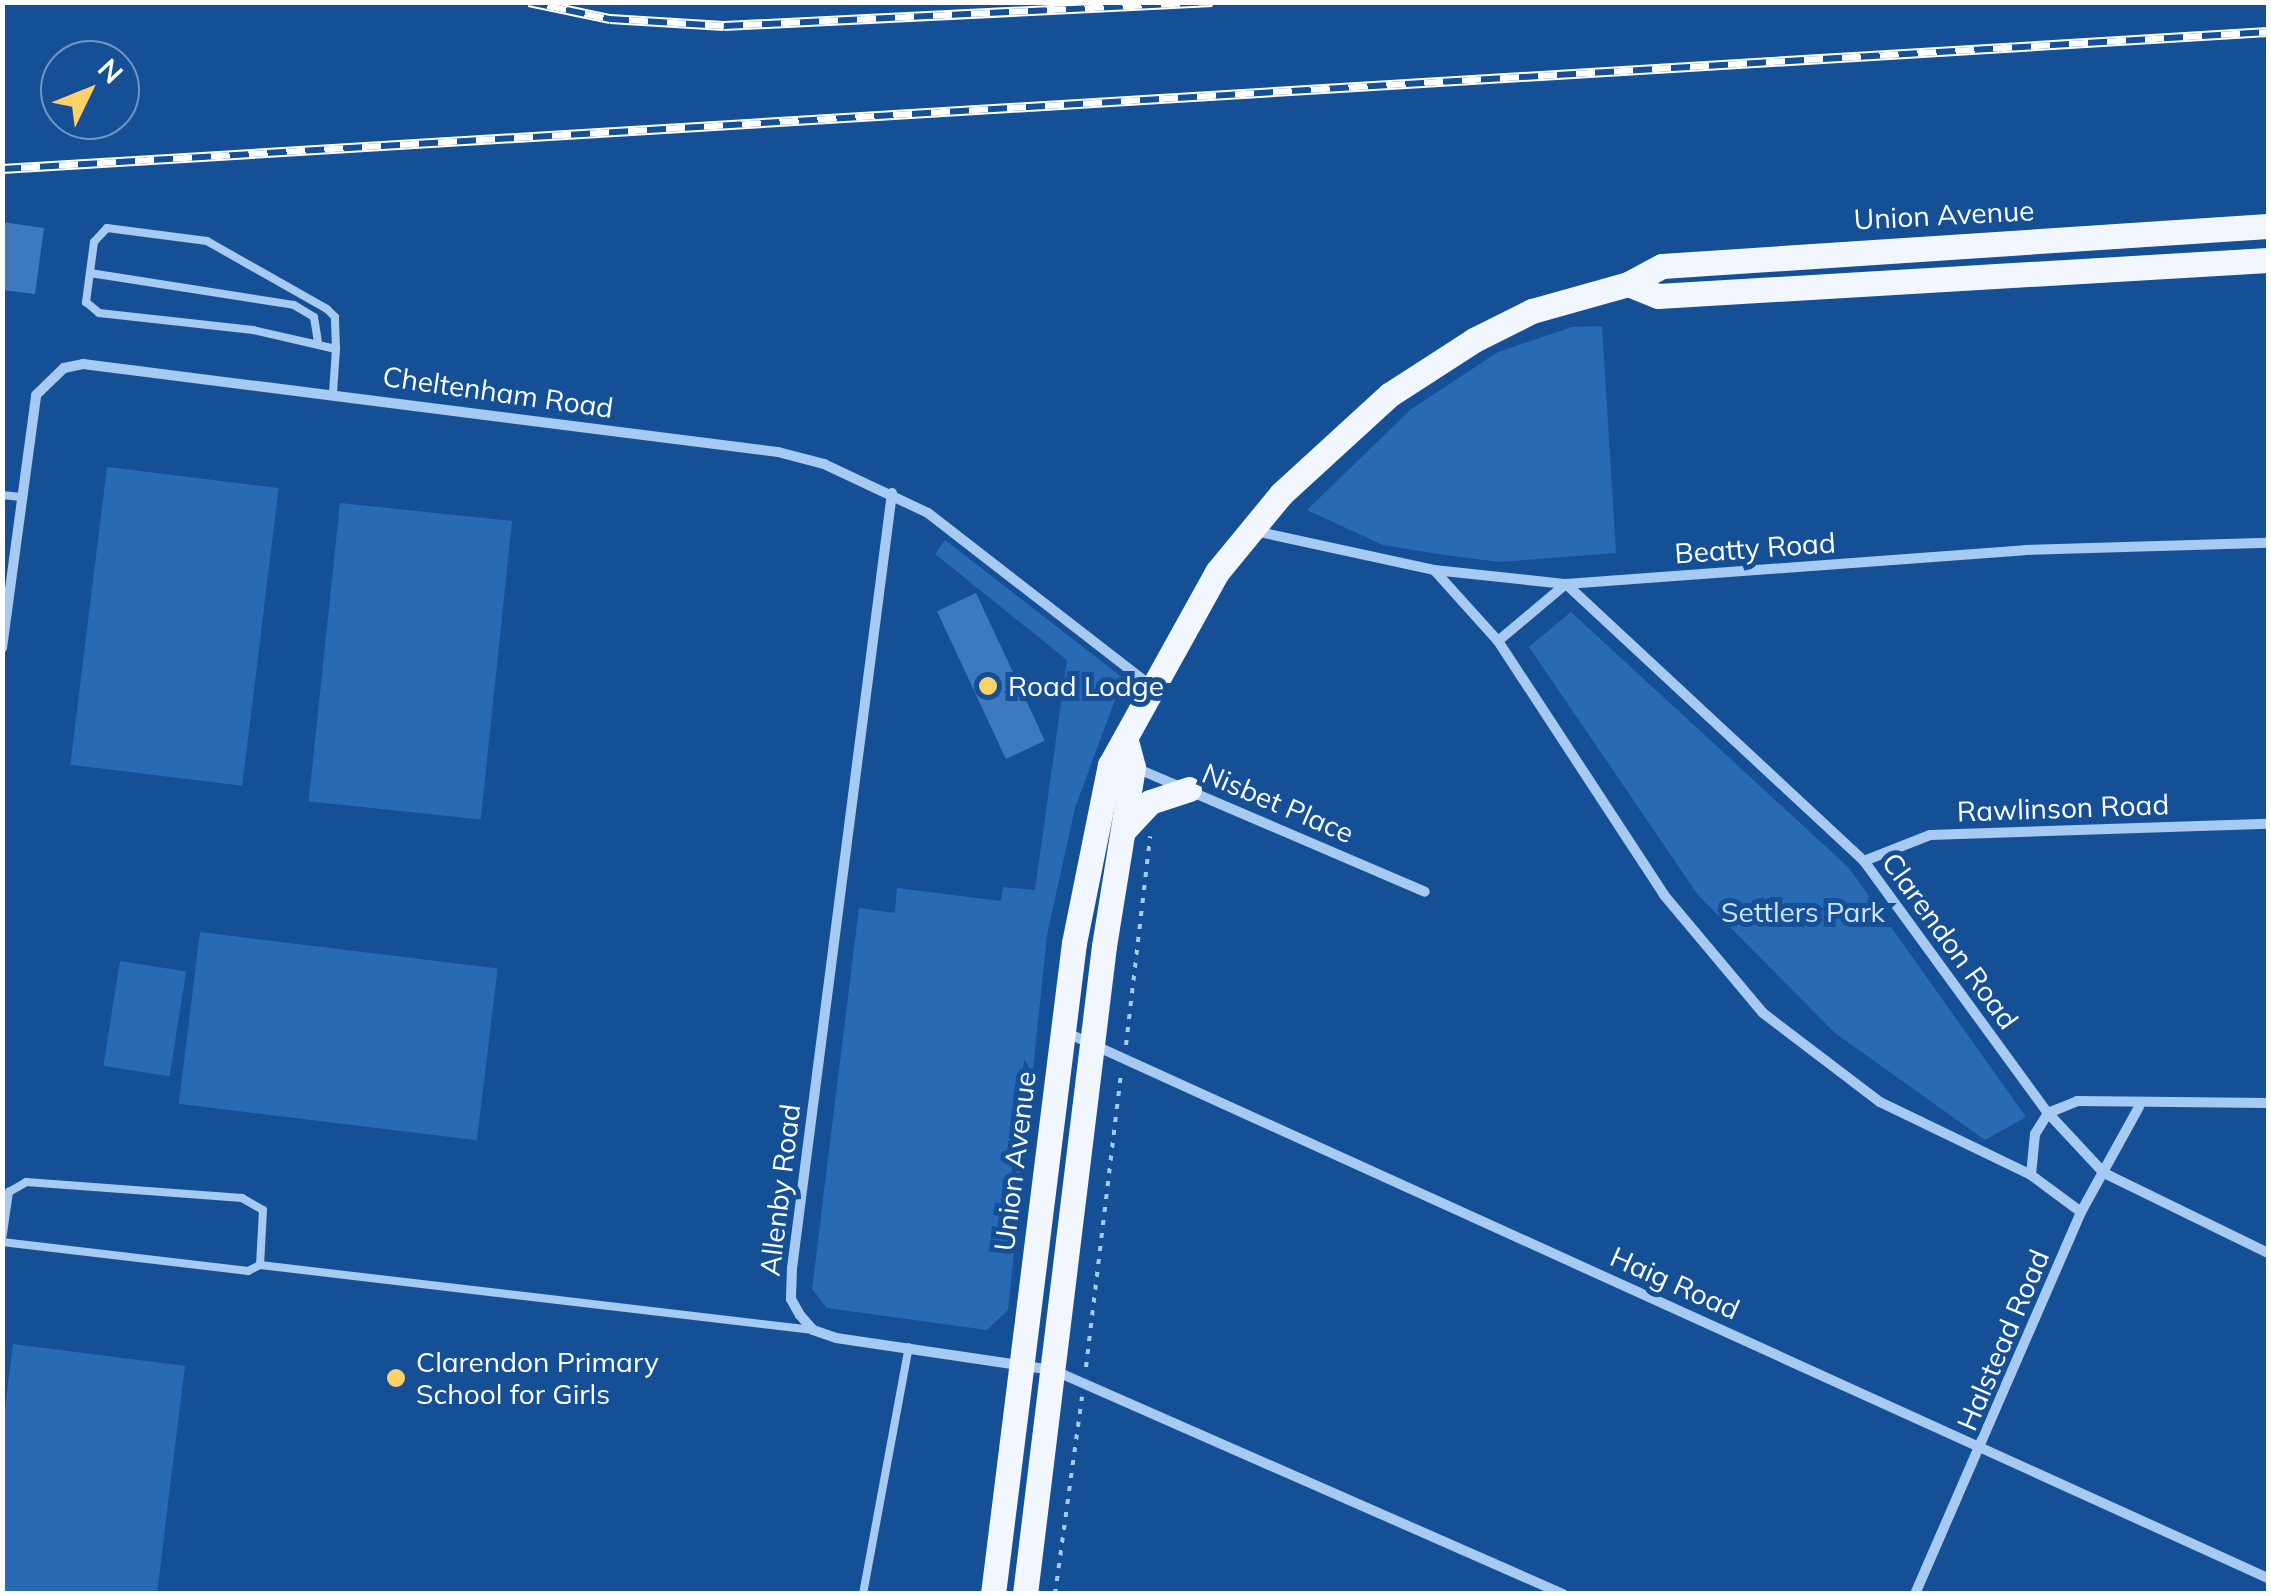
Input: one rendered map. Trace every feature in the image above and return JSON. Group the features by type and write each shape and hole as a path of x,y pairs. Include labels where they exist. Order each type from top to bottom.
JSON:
{"main road":[{"name":"Union Avenue","path":"994,1594 1062,1031 1123,759 1150,685 1249,530 1327,448 1420,372 1532,311 1628,284 1690,260 2268,226"},
{"name":"Union Avenue","path":"1628,284 1658,296 2268,260"},
{"name":"Union Avenue","path":"1025,1594 1121,833 1123,759"},
{"path":"1121,833 1150,802 1188,789"}],"street":[{"name":"Cheltenham Road","path":"3,640 36,396 64,368 120,366 778,452 892,493 1150,685"},
{"name":"Allenby Road","path":"813,1330 791,1299 792,1268 892,493"},
{"name":"Beatty Road","path":"1249,530 1434,570 1566,584 2026,550 2268,543"},
{"path":"1434,570 1498,641 1664,895 1763,1013 1880,1102 2031,1175 2081,1212"},
{"path":"1498,641 1566,584"},
{"name":"Clarendon Road","path":"1566,584 1864,860 2048,1113 2104,1173 2268,1253"},
{"name":"Nisbet Place","path":"1123,759 1425,892"},
{"name":"Rawlinson Road","path":"1864,860 1930,835 2268,824"},
{"name":"Haig Road","path":"1062,1031 2268,1578"},
{"path":"2031,1175 2035,1134 2048,1113 2077,1102 2139,1107 2268,1102"},
{"name":"Halstead Road","path":"1914,1594 1982,1447 2081,1212 2139,1107"},
{"path":"813,1330 1020,1360 1053,1370 1563,1594"}],"lane":[{"path":"333,393 336,350 335,318 327,309 207,242 107,228 94,242 86,302 99,314 318,342 336,350"},
{"path":"90,273 294,306 314,317 318,342"},
{"path":"2,495 21,497"},
{"path":"260,1265 262,1210 242,1198 26,1182 9,1192 2,1241 248,1271 260,1265 813,1330"},
{"path":"863,1594 909,1346"}],"path":[{"path":"1055,1594 1085,1384 1152,822"}],"green space":[{"path":"1602,326 1616,553 1499,562 1438,554 1383,545 1307,510 1410,410 1498,352 1572,327"},
{"path":"107,467 279,488 242,786 70,765"},
{"path":"340,503 512,521 481,819 309,801"},
{"path":"945,540 1123,678 1075,808 1047,935 1008,1310 987,1330 827,1308 812,1289 859,908 895,913 897,888 1001,901 1003,887 1035,890 1067,660 935,554"},
{"name":"Settlers Park","path":"1571,612 1849,868 2026,1117 1985,1140 1835,1033 1698,895 1529,647"},
{"path":"200,932 498,969 477,1140 179,1104"},
{"path":"120,961 186,971 170,1076 103,1066"},
{"path":"13,1344 185,1366 157,1593 3,1593 2,1432"}],"building":[{"path":"2,222 44,228 35,294 2,290"},
{"name":"Road Lodge","path":"976,593 1045,741 1006,759 937,611"}],"railway":[{"path":"529,2 610,19 724,26 1212,2"},
{"path":"2,169 2268,32"}],"place":[{"name":"Road Lodge","path":"988,686"},
{"name":"Clarendon Primary School for Girls","path":"396,1378"}]}
